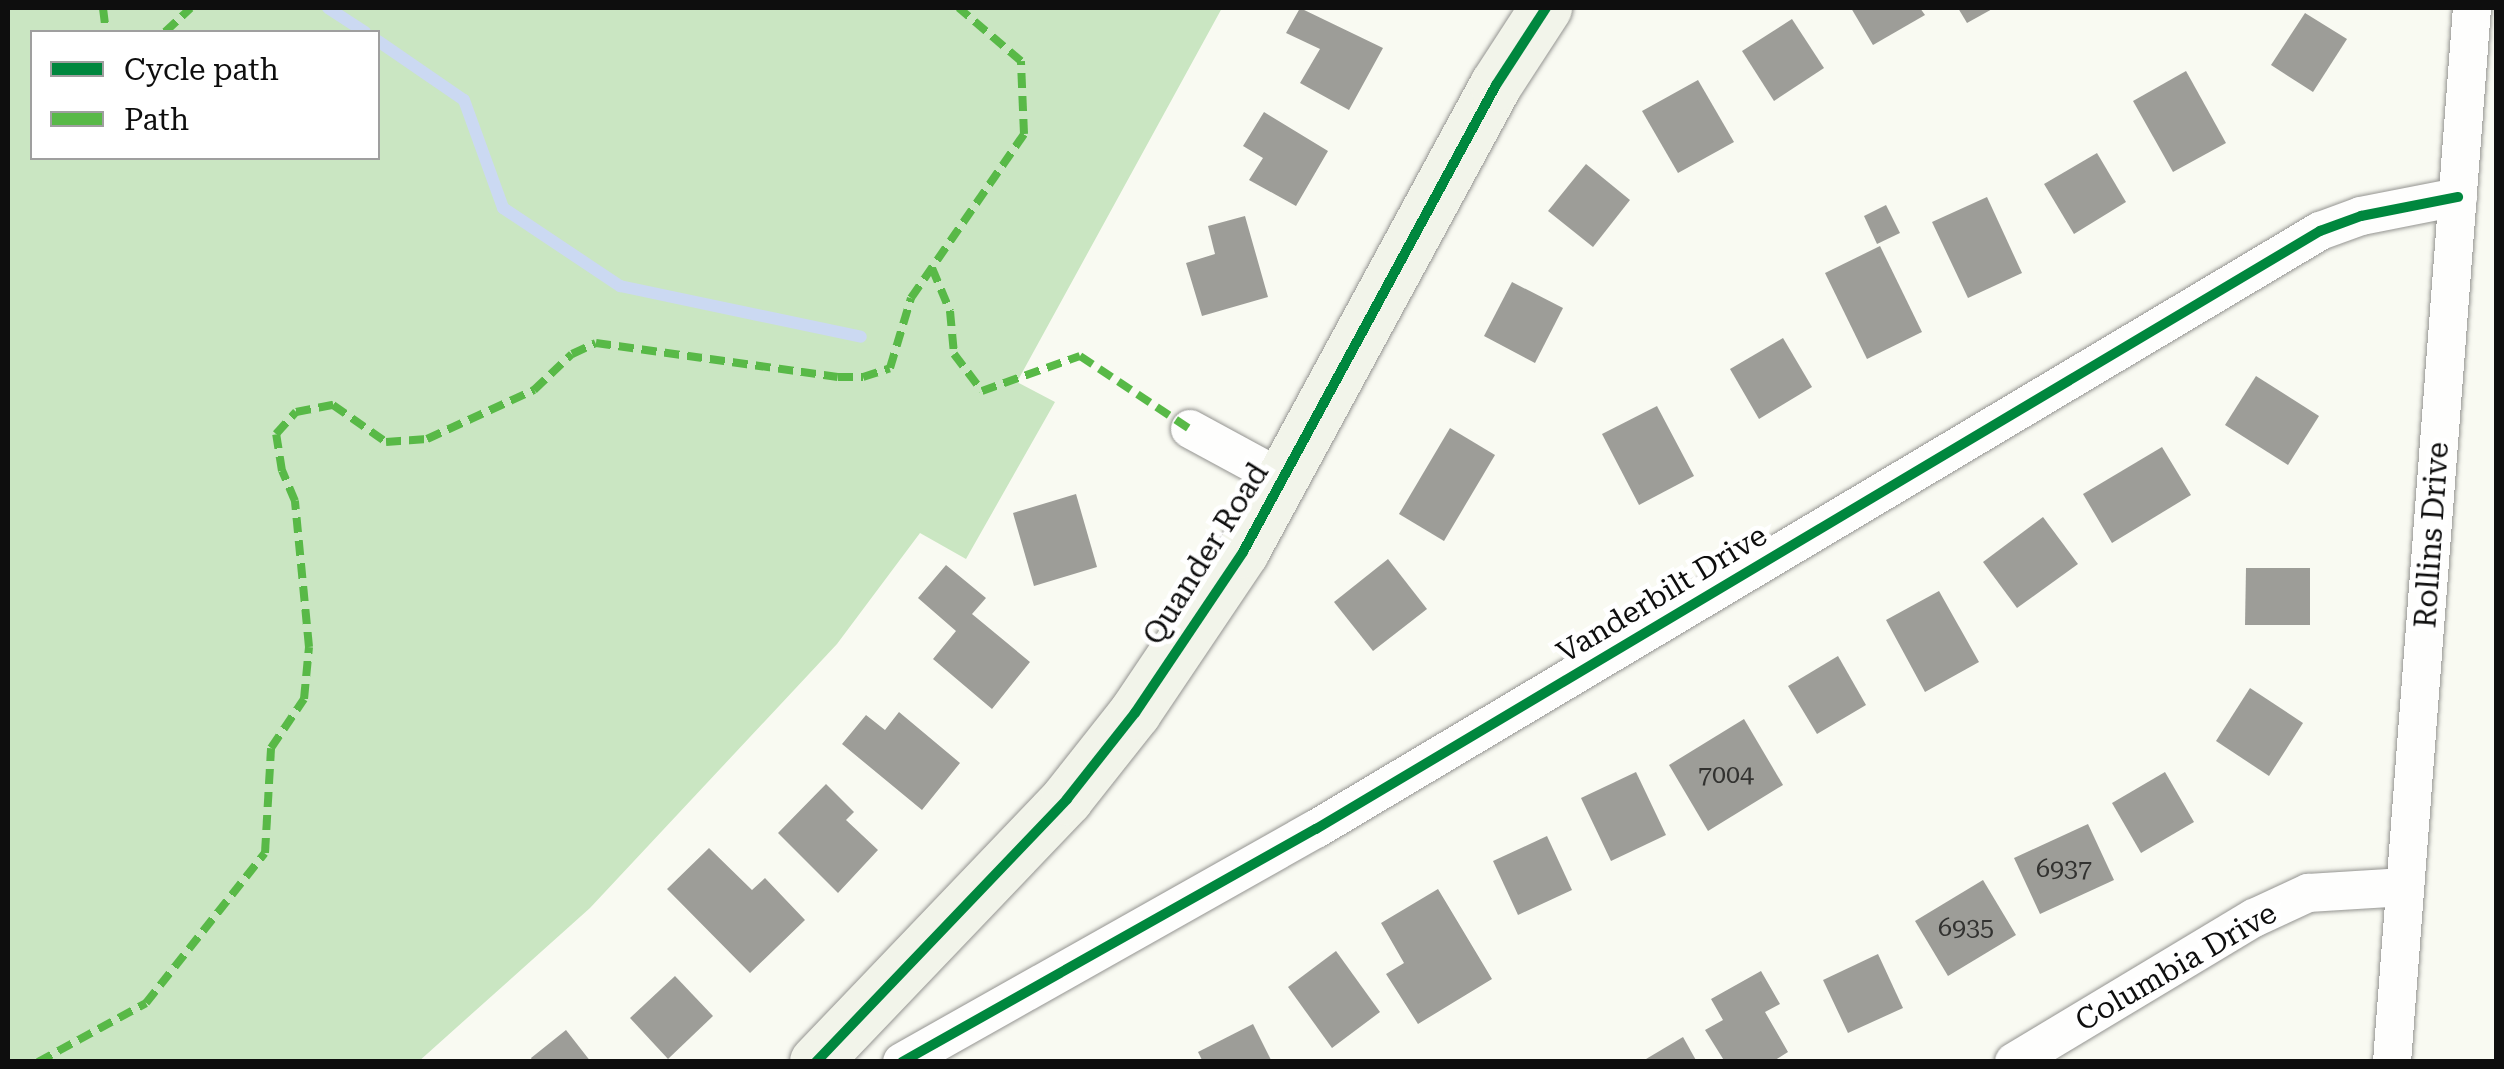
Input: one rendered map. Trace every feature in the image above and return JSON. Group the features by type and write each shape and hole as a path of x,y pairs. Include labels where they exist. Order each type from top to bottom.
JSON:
{"street":[{"name":"Rollins Drive","path":"2392,1062 2472,8"},
{"name":"Quander Road","path":"816,1062 1068,799 1135,714 1243,552 1496,85 1552,15"},
{"name":"Vanderbilt Drive","path":"902,1062 1316,829 2320,232 2360,216 2458,197"},
{"path":"1190,430 1282,479"},
{"name":"Columbia Drive","path":"2014,1062 2254,918 2308,893 2405,887"}],"green space":[{"path":"8,8 1222,8 1017,382 1055,402 966,559 920,533 837,644 590,908 418,1062 8,1061"}],"building":[{"path":"1300,8 1383,48 1349,110 1300,83 1320,49 1286,33"},
{"path":"1851,8 1920,8 1925,15 1873,45"},
{"path":"1958,8 1994,8 1967,23"},
{"path":"2305,13 2347,39 2313,92 2271,65"},
{"path":"1792,19 1824,68 1774,101 1742,51"},
{"path":"2186,71 2226,143 2173,172 2133,101"},
{"path":"1698,80 1734,142 1678,173 1642,111"},
{"path":"1264,112 1328,151 1296,206 1249,180 1263,158 1243,146"},
{"path":"2097,153 2126,202 2074,234 2044,184"},
{"path":"1586,164 1630,200 1593,247 1548,211"},
{"path":"1987,197 2022,273 1968,298 1932,222"},
{"path":"1886,205 1900,233 1877,244 1864,216"},
{"path":"1245,216 1268,297 1202,316 1186,263 1215,254 1208,226"},
{"path":"1880,246 1922,332 1867,359 1825,273"},
{"path":"1512,282 1563,308 1535,363 1484,336"},
{"path":"1783,338 1812,387 1759,419 1730,369"},
{"path":"2256,376 2319,416 2288,465 2225,425"},
{"path":"1657,406 1694,476 1639,505 1602,434"},
{"path":"1450,428 1495,455 1444,541 1399,514"},
{"path":"2162,447 2191,495 2112,543 2083,494"},
{"path":"1076,494 1097,567 1034,586 1013,513"},
{"path":"2043,517 2078,564 2017,608 1983,562"},
{"path":"1388,559 1427,609 1373,651 1334,602"},
{"path":"946,565 986,598 972,614 1030,662 992,709 933,659 956,631 918,598"},
{"path":"2246,568 2310,568 2310,625 2245,625"},
{"path":"1939,591 1979,662 1925,692 1886,620"},
{"path":"1838,656 1866,705 1817,734 1788,686"},
{"path":"2250,688 2303,723 2269,776 2216,741"},
{"path":"899,712 960,763 922,810 842,744 866,715 885,730"},
{"path":"1744,719 1783,785 1708,831 1669,765"},
{"path":"1636,772 1666,835 1611,861 1581,798"},
{"path":"2165,772 2194,822 2141,853 2112,803"},
{"path":"826,784 854,812 846,820 878,850 838,893 778,833"},
{"path":"2088,824 2114,880 2040,914 2014,858"},
{"path":"1547,836 1572,890 1518,915 1493,861"},
{"path":"709,848 752,890 765,878 805,920 750,973 667,889"},
{"path":"1983,880 2016,935 1948,976 1915,921"},
{"path":"1438,889 1492,979 1418,1024 1386,974 1404,963 1381,923"},
{"path":"1336,951 1380,1012 1332,1048 1288,987"},
{"path":"1878,954 1903,1008 1848,1033 1823,980"},
{"path":"1761,971 1780,1004 1765,1012 1788,1052 1772,1062 1725,1062 1705,1030 1723,1020 1711,999"},
{"path":"675,976 713,1016 668,1059 630,1018"},
{"path":"1253,1024 1272,1062 1203,1062 1198,1052"},
{"path":"566,1030 591,1062 533,1062 531,1058"},
{"path":"1683,1037 1697,1062 1641,1062"}],"waterway":[{"path":"328,8 362,30"},
{"path":"380,42 464,100 503,208 620,286 861,337"}],"marked path":[{"path":"103,8 106,30"},
{"path":"167,30 191,8"},
{"path":"38,1062 146,1003 265,853 271,748 304,699 309,647 295,501 282,471 276,434 296,412 333,405 386,442 427,439 534,390 572,354 596,343 838,377 863,377 890,368 911,298 1024,134 1021,61 959,8"},
{"path":"932,268 950,311 954,354 982,391 1080,356 1190,429"}],"cycle path":[{"path":"816,1062 1067,799 1135,713 1243,552 1496,85 1546,8"},
{"path":"902,1062 1316,829 2320,231 2361,216 2458,197"}]}
